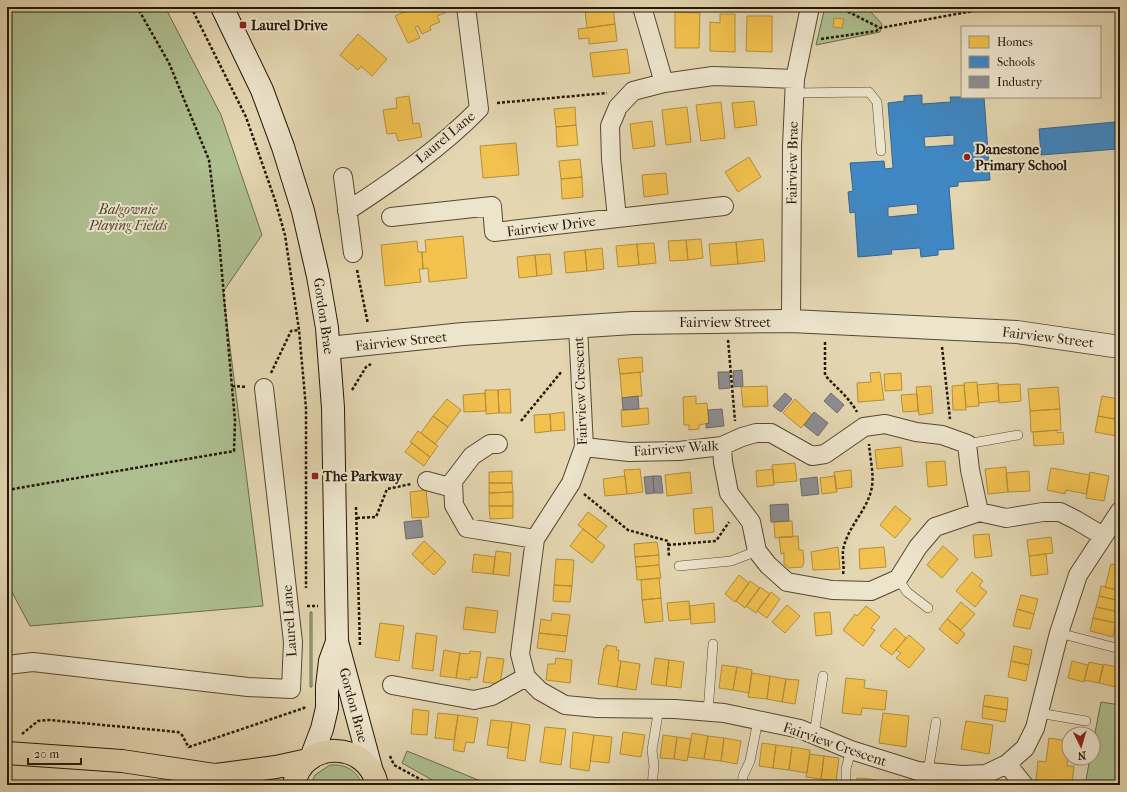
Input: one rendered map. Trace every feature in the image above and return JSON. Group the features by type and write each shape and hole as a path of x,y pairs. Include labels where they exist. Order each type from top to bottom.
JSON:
{"main road":[{"name":"Gordon Brae","path":"222,7 262,90 293,174 318,276 329,348 335,458 337,642 374,777"},
{"name":"Fairview Street","path":"329,348 463,334 633,323 790,321 1017,332 1120,347"},
{"name":"Gordon Brae","path":"310,759 322,729 327,708 327,686 330,661 337,642"},
{"path":"12,745 215,775 239,785"},
{"path":"215,775 282,766 310,759 323,752 336,750 350,752 362,759 374,777 394,785"},
{"path":"294,785 299,771 310,759"}],"street":[{"name":"Laurel Lane","path":"348,211 389,183 450,135 479,109 466,7"},
{"path":"642,7 664,83"},
{"name":"Fairview Brae","path":"790,321 792,146 795,86 810,7"},
{"path":"617,218 611,158 610,126 618,107 633,91 664,83 713,76 795,86"},
{"path":"343,177 353,253"},
{"name":"Fairview Drive","path":"391,217 492,206 494,232 724,206"},
{"name":"Fairview Crescent","path":"578,327 584,447 571,483 535,539 520,654 526,677 540,690 565,705 598,708 659,708 708,712 758,720 800,729 851,750 918,771 962,775 986,774 1007,764 1025,748 1035,728 1060,633 1078,575 1120,511"},
{"name":"Laurel Lane","path":"7,665 33,662 248,686 291,689 293,642 264,388"},
{"name":"Fairview Walk","path":"584,447 629,452 730,443 756,433 771,433 812,456 825,454 866,427 885,424 916,432 942,435 960,441"},
{"path":"960,441 970,470 979,512"},
{"path":"730,443 723,462 730,494 751,522 757,551 768,565 787,582 840,590 871,592 898,579 918,547 935,527 979,512 1006,518 1043,512 1060,512 1103,536"},
{"path":"498,444 490,444 472,456 453,481 454,505 468,528 535,539"},
{"path":"427,481 454,488"},
{"path":"392,685 474,700 492,696 526,677"},
{"path":"1007,764 1024,785"}],"lane":[{"path":"795,86 869,92 877,102 881,151"},
{"path":"960,441 1018,435"},
{"path":"679,566 731,561 757,551"},
{"path":"898,579 907,592 928,608"},
{"path":"1060,633 1120,649"},
{"path":"708,712 713,644"},
{"path":"814,734 823,676"},
{"path":"652,785 654,766 652,750 659,708"},
{"path":"1039,713 1086,721"},
{"path":"742,785 743,776 750,761 758,720"},
{"path":"928,772 936,722"},
{"path":"846,785 846,769 851,750"}],"path":[{"path":"7,490 234,451 235,421 219,240 209,160 169,63 137,7"},
{"path":"191,7 246,117 275,200 285,235 291,264 306,408 306,591"},
{"path":"839,7 880,28"},
{"path":"804,34 816,40 876,31 880,28 995,7"},
{"path":"479,109 490,104 633,91"},
{"path":"353,253 368,326 372,328"},
{"path":"726,322 730,443"},
{"path":"826,323 825,375 838,390 848,396 866,427 872,473 872,489 867,503 854,523 843,547 844,571 840,590"},
{"path":"940,328 960,441"},
{"path":"264,388 291,331 299,330"},
{"path":"521,421 579,351"},
{"path":"351,392 366,367 372,364"},
{"path":"357,518 376,517 387,488 427,481"},
{"path":"571,483 628,530 668,541 670,567 679,566"},
{"path":"356,503 359,605"},
{"path":"668,545 716,541 739,507"},
{"path":"306,599 306,614"},
{"path":"188,752 190,747 304,708 307,704"},
{"path":"12,745 38,721 49,720 178,732 182,735 190,747"},
{"path":"388,752 394,765 431,785"}],"green space":[{"name":"Balgownie Playing Fields","path":"7,7 165,7 221,115 262,235 223,292 263,606 30,626 7,583"},
{"path":"825,7 866,7 882,24 880,32 816,45"},
{"path":"310,612 312,612 312,687 310,687"},
{"path":"1101,702 1120,705 1120,785 1085,785 1089,766 1101,766 1101,726 1096,726"},
{"path":"407,751 492,785 441,785 402,763"},
{"path":"330,765 350,769 357,775 362,785 310,785 315,775"}],"building: Homes":[{"path":"416,7 442,7 445,13 437,16 440,22 430,26 431,30 422,34 418,26 415,27 420,38 408,43 395,16"},
{"path":"613,8 615,24 587,28 585,11"},
{"path":"675,12 700,13 699,48 675,48"},
{"path":"720,14 735,14 735,52 710,51 710,22 720,23"},
{"path":"747,16 772,16 772,52 746,51"},
{"path":"834,18 844,19 842,28 833,27"},
{"path":"615,24 617,41 589,44 589,38 579,39 578,29"},
{"path":"358,34 387,59 372,76 361,66 358,70 340,55"},
{"path":"627,49 630,73 593,77 590,53"},
{"path":"409,96 413,124 419,123 422,137 398,141 396,133 387,134 383,110 397,108 396,98"},
{"path":"754,101 757,125 735,128 732,103"},
{"path":"721,102 725,138 701,141 696,105"},
{"path":"575,107 576,125 556,127 554,109"},
{"path":"687,107 691,142 666,145 662,110"},
{"path":"652,121 655,146 633,149 630,124"},
{"path":"576,125 578,145 557,147 556,127"},
{"path":"516,143 519,175 483,178 480,146"},
{"path":"749,157 761,177 738,192 725,172"},
{"path":"580,159 582,177 561,179 559,161"},
{"path":"666,173 668,194 644,197 642,175"},
{"path":"582,177 583,197 562,199 561,179"},
{"path":"463,236 467,278 429,282 428,268 423,269 422,252 426,252 425,240"},
{"path":"701,239 703,258 688,260 686,240"},
{"path":"763,239 765,261 738,264 736,242"},
{"path":"686,240 688,260 670,261 668,241"},
{"path":"417,241 418,252 422,252 423,269 419,269 421,282 385,286 381,245"},
{"path":"736,242 738,264 711,266 709,244"},
{"path":"654,243 656,263 639,265 637,244"},
{"path":"637,244 639,265 618,267 616,246"},
{"path":"602,248 604,269 587,271 585,250"},
{"path":"585,250 587,271 566,273 564,252"},
{"path":"550,254 552,274 537,276 535,255"},
{"path":"535,255 537,276 519,278 517,257"},
{"path":"642,357 643,372 620,374 618,359"},
{"path":"640,372 642,396 622,398 620,374"},
{"path":"880,372 884,400 858,402 857,383 871,382 870,373"},
{"path":"901,373 902,390 885,391 884,374"},
{"path":"977,382 979,406 966,407 964,383"},
{"path":"998,383 999,401 979,403 977,385"},
{"path":"1020,384 1021,401 999,403 998,385"},
{"path":"964,385 966,410 953,410 952,386"},
{"path":"767,386 768,406 743,407 741,387"},
{"path":"931,386 933,413 919,415 916,387"},
{"path":"1058,387 1060,409 1030,411 1028,389"},
{"path":"510,389 511,413 499,413 498,390"},
{"path":"485,390 498,390 499,413 486,414"},
{"path":"485,393 486,411 464,412 463,395"},
{"path":"917,394 918,411 903,412 901,395"},
{"path":"696,396 696,404 707,403 709,423 699,425 699,429 689,430 689,425 684,425 683,397"},
{"path":"1102,396 1119,399 1115,419 1098,416"},
{"path":"447,399 461,410 448,427 433,416"},
{"path":"795,399 812,415 801,428 783,413"},
{"path":"648,408 649,424 622,427 621,410"},
{"path":"1060,409 1061,430 1031,432 1030,411"},
{"path":"564,412 565,430 551,431 550,414"},
{"path":"550,414 551,431 535,433 534,415"},
{"path":"433,416 448,427 435,444 421,433"},
{"path":"1098,416 1120,420 1117,436 1095,432"},
{"path":"1057,430 1057,433 1063,432 1064,444 1034,446 1033,432"},
{"path":"418,431 438,446 430,457 410,442"},
{"path":"412,443 430,457 424,466 405,452"},
{"path":"901,447 903,466 877,469 875,450"},
{"path":"945,461 947,485 928,487 926,462"},
{"path":"795,463 797,481 774,483 772,465"},
{"path":"1006,467 1008,492 988,494 985,469"},
{"path":"1051,468 1090,475 1086,494 1066,490 1065,494 1047,490"},
{"path":"640,469 643,492 627,494 624,470"},
{"path":"773,469 774,485 757,487 756,471"},
{"path":"851,470 852,487 836,489 834,472"},
{"path":"512,471 512,483 489,483 489,472"},
{"path":"1029,471 1030,491 1008,492 1006,473"},
{"path":"690,472 692,493 667,496 665,475"},
{"path":"1090,472 1109,476 1104,501 1086,498"},
{"path":"625,476 627,494 605,496 603,479"},
{"path":"835,476 837,492 822,494 820,478"},
{"path":"489,483 512,483 513,492 489,493"},
{"path":"426,490 429,517 412,518 410,492"},
{"path":"513,492 513,506 489,506 489,493"},
{"path":"489,506 513,506 513,518 490,519"},
{"path":"895,506 911,519 895,538 880,525"},
{"path":"712,507 714,532 695,534 693,509"},
{"path":"588,512 607,526 596,539 578,525"},
{"path":"792,521 793,537 775,538 774,522"},
{"path":"583,529 605,546 592,563 570,546"},
{"path":"989,534 992,556 975,558 973,535"},
{"path":"798,536 799,550 803,550 804,562 802,567 789,568 784,564 784,553 781,554 779,537"},
{"path":"1051,537 1053,553 1029,556 1027,540"},
{"path":"424,541 435,551 422,564 412,554"},
{"path":"657,542 659,555 635,557 634,544"},
{"path":"943,546 958,559 942,578 927,565"},
{"path":"838,547 840,569 813,570 811,552"},
{"path":"884,547 886,567 860,569 859,549"},
{"path":"435,551 446,562 434,575 422,564"},
{"path":"496,551 511,553 509,576 493,574"},
{"path":"474,554 495,557 493,574 472,572"},
{"path":"1046,554 1048,574 1031,576 1029,556"},
{"path":"659,555 659,565 636,567 635,557"},
{"path":"556,559 574,560 572,586 554,585"},
{"path":"1111,564 1120,566 1120,591 1105,587"},
{"path":"659,565 661,578 637,580 636,567"},
{"path":"972,572 983,581 979,586 987,592 975,607 956,591"},
{"path":"739,575 749,583 735,602 725,594"},
{"path":"659,578 661,598 642,600 641,580"},
{"path":"750,581 760,588 745,608 736,601"},
{"path":"554,585 572,586 570,602 553,601"},
{"path":"1101,586 1120,591 1120,601 1099,596"},
{"path":"760,587 770,594 756,613 746,606"},
{"path":"771,592 780,599 767,618 757,611"},
{"path":"1021,595 1038,599 1034,614 1017,609"},
{"path":"1099,596 1120,601 1119,612 1096,607"},
{"path":"661,598 663,621 645,623 642,600"},
{"path":"689,601 691,619 669,621 667,603"},
{"path":"961,602 975,614 961,630 947,619"},
{"path":"714,603 715,622 691,624 689,606"},
{"path":"787,605 800,616 785,633 772,622"},
{"path":"866,606 880,617 871,628 875,630 863,646 843,630 855,614 857,616"},
{"path":"466,607 498,611 495,633 463,629"},
{"path":"1096,607 1119,612 1116,623 1093,618"},
{"path":"1017,609 1034,614 1030,629 1013,626"},
{"path":"830,612 832,634 816,636 814,613"},
{"path":"552,613 570,615 567,636 539,633 541,619 551,621"},
{"path":"1093,618 1116,623 1113,637 1090,631"},
{"path":"947,619 965,634 957,644 939,629"},
{"path":"380,623 404,626 399,661 375,657"},
{"path":"895,628 906,638 892,655 880,646"},
{"path":"416,633 437,636 433,671 412,668"},
{"path":"539,633 567,636 565,652 537,648"},
{"path":"909,635 925,649 909,668 896,658 901,653 896,650"},
{"path":"606,645 617,647 616,650 619,650 618,660 621,661 617,687 598,684 604,648 606,648"},
{"path":"1014,646 1032,650 1029,665 1011,661"},
{"path":"444,650 460,653 456,678 440,676"},
{"path":"470,651 481,652 477,678 470,677 470,680 456,678 460,653 469,654"},
{"path":"487,657 504,659 500,684 483,682"},
{"path":"556,658 572,660 570,683 546,680 548,664 555,664"},
{"path":"655,658 669,660 666,686 651,684"},
{"path":"669,660 684,662 681,688 666,686"},
{"path":"621,661 640,664 636,690 617,687"},
{"path":"1011,661 1029,665 1026,681 1008,677"},
{"path":"1072,661 1088,665 1084,682 1068,678"},
{"path":"1089,662 1103,665 1099,683 1084,680"},
{"path":"1104,664 1120,668 1120,688 1099,683"},
{"path":"722,665 737,667 733,690 719,688"},
{"path":"737,667 752,670 749,693 733,690"},
{"path":"752,673 770,676 767,699 748,697"},
{"path":"770,676 786,679 782,702 767,699"},
{"path":"846,678 865,680 864,688 887,691 885,710 862,708 861,715 842,713"},
{"path":"786,679 799,680 795,704 782,702"},
{"path":"985,695 1008,698 1007,710 983,706"},
{"path":"983,706 1007,710 1005,722 982,718"},
{"path":"413,709 429,711 427,735 411,734"},
{"path":"438,713 458,715 454,740 435,738"},
{"path":"883,713 909,716 906,747 879,743"},
{"path":"458,715 478,718 474,743 466,742 464,752 453,750"},
{"path":"491,720 512,722 508,748 487,745"},
{"path":"966,721 993,725 989,754 961,749"},
{"path":"512,722 530,725 525,761 507,758"},
{"path":"545,727 566,729 561,765 540,762"},
{"path":"573,732 594,735 589,771 570,768"},
{"path":"623,732 645,735 641,757 620,754"},
{"path":"692,733 708,736 704,759 688,757"},
{"path":"594,735 612,737 609,763 590,761"},
{"path":"663,735 677,737 674,759 660,758"},
{"path":"708,736 724,738 721,761 704,759"},
{"path":"677,737 691,739 687,761 674,759"},
{"path":"724,738 741,741 737,764 721,761"},
{"path":"1049,738 1061,740 1061,766 1074,766 1072,785 1036,780 1038,761 1046,762"},
{"path":"762,743 776,745 773,768 759,766"},
{"path":"776,745 792,747 789,770 773,768"},
{"path":"792,747 810,750 807,773 789,770"},
{"path":"810,754 824,756 821,779 806,777"},
{"path":"824,756 839,758 836,781 821,779"},
{"path":"857,778 870,779 869,785 856,785"},
{"path":"870,779 881,781 880,785 869,785"}],"building: Schools":[{"path":"922,95 922,104 951,102 950,97 984,98 990,180 958,182 958,186 949,187 954,249 938,250 938,255 921,257 920,248 891,250 892,254 858,257 855,212 850,213 848,192 853,191 850,163 884,161 885,169 893,168 888,103 904,101 904,96","holes":["954,135 954,145 925,147 924,137","917,204 918,214 888,217 888,207"]},
{"path":"1115,122 1118,149 1041,155 1039,129"}],"building: Industry":[{"path":"742,370 743,386 734,387 733,371"},
{"path":"718,372 729,372 730,388 719,389"},
{"path":"785,393 792,399 781,412 773,406"},
{"path":"831,393 844,405 837,413 824,401"},
{"path":"638,396 639,409 623,410 622,398"},
{"path":"722,409 724,426 706,428 706,424 709,423 708,410"},
{"path":"814,412 828,423 818,436 804,425"},
{"path":"653,476 654,493 646,494 644,477"},
{"path":"653,476 661,476 663,493 654,493"},
{"path":"817,477 819,494 802,496 800,479"},
{"path":"788,504 789,521 771,522 770,505"},
{"path":"421,520 423,537 406,539 404,522"}],"place":[{"name":"Laurel Drive","path":"243,25"},
{"name":"Danestone Primary School","path":"967,157"},
{"name":"The Parkway","path":"315,476"}]}
